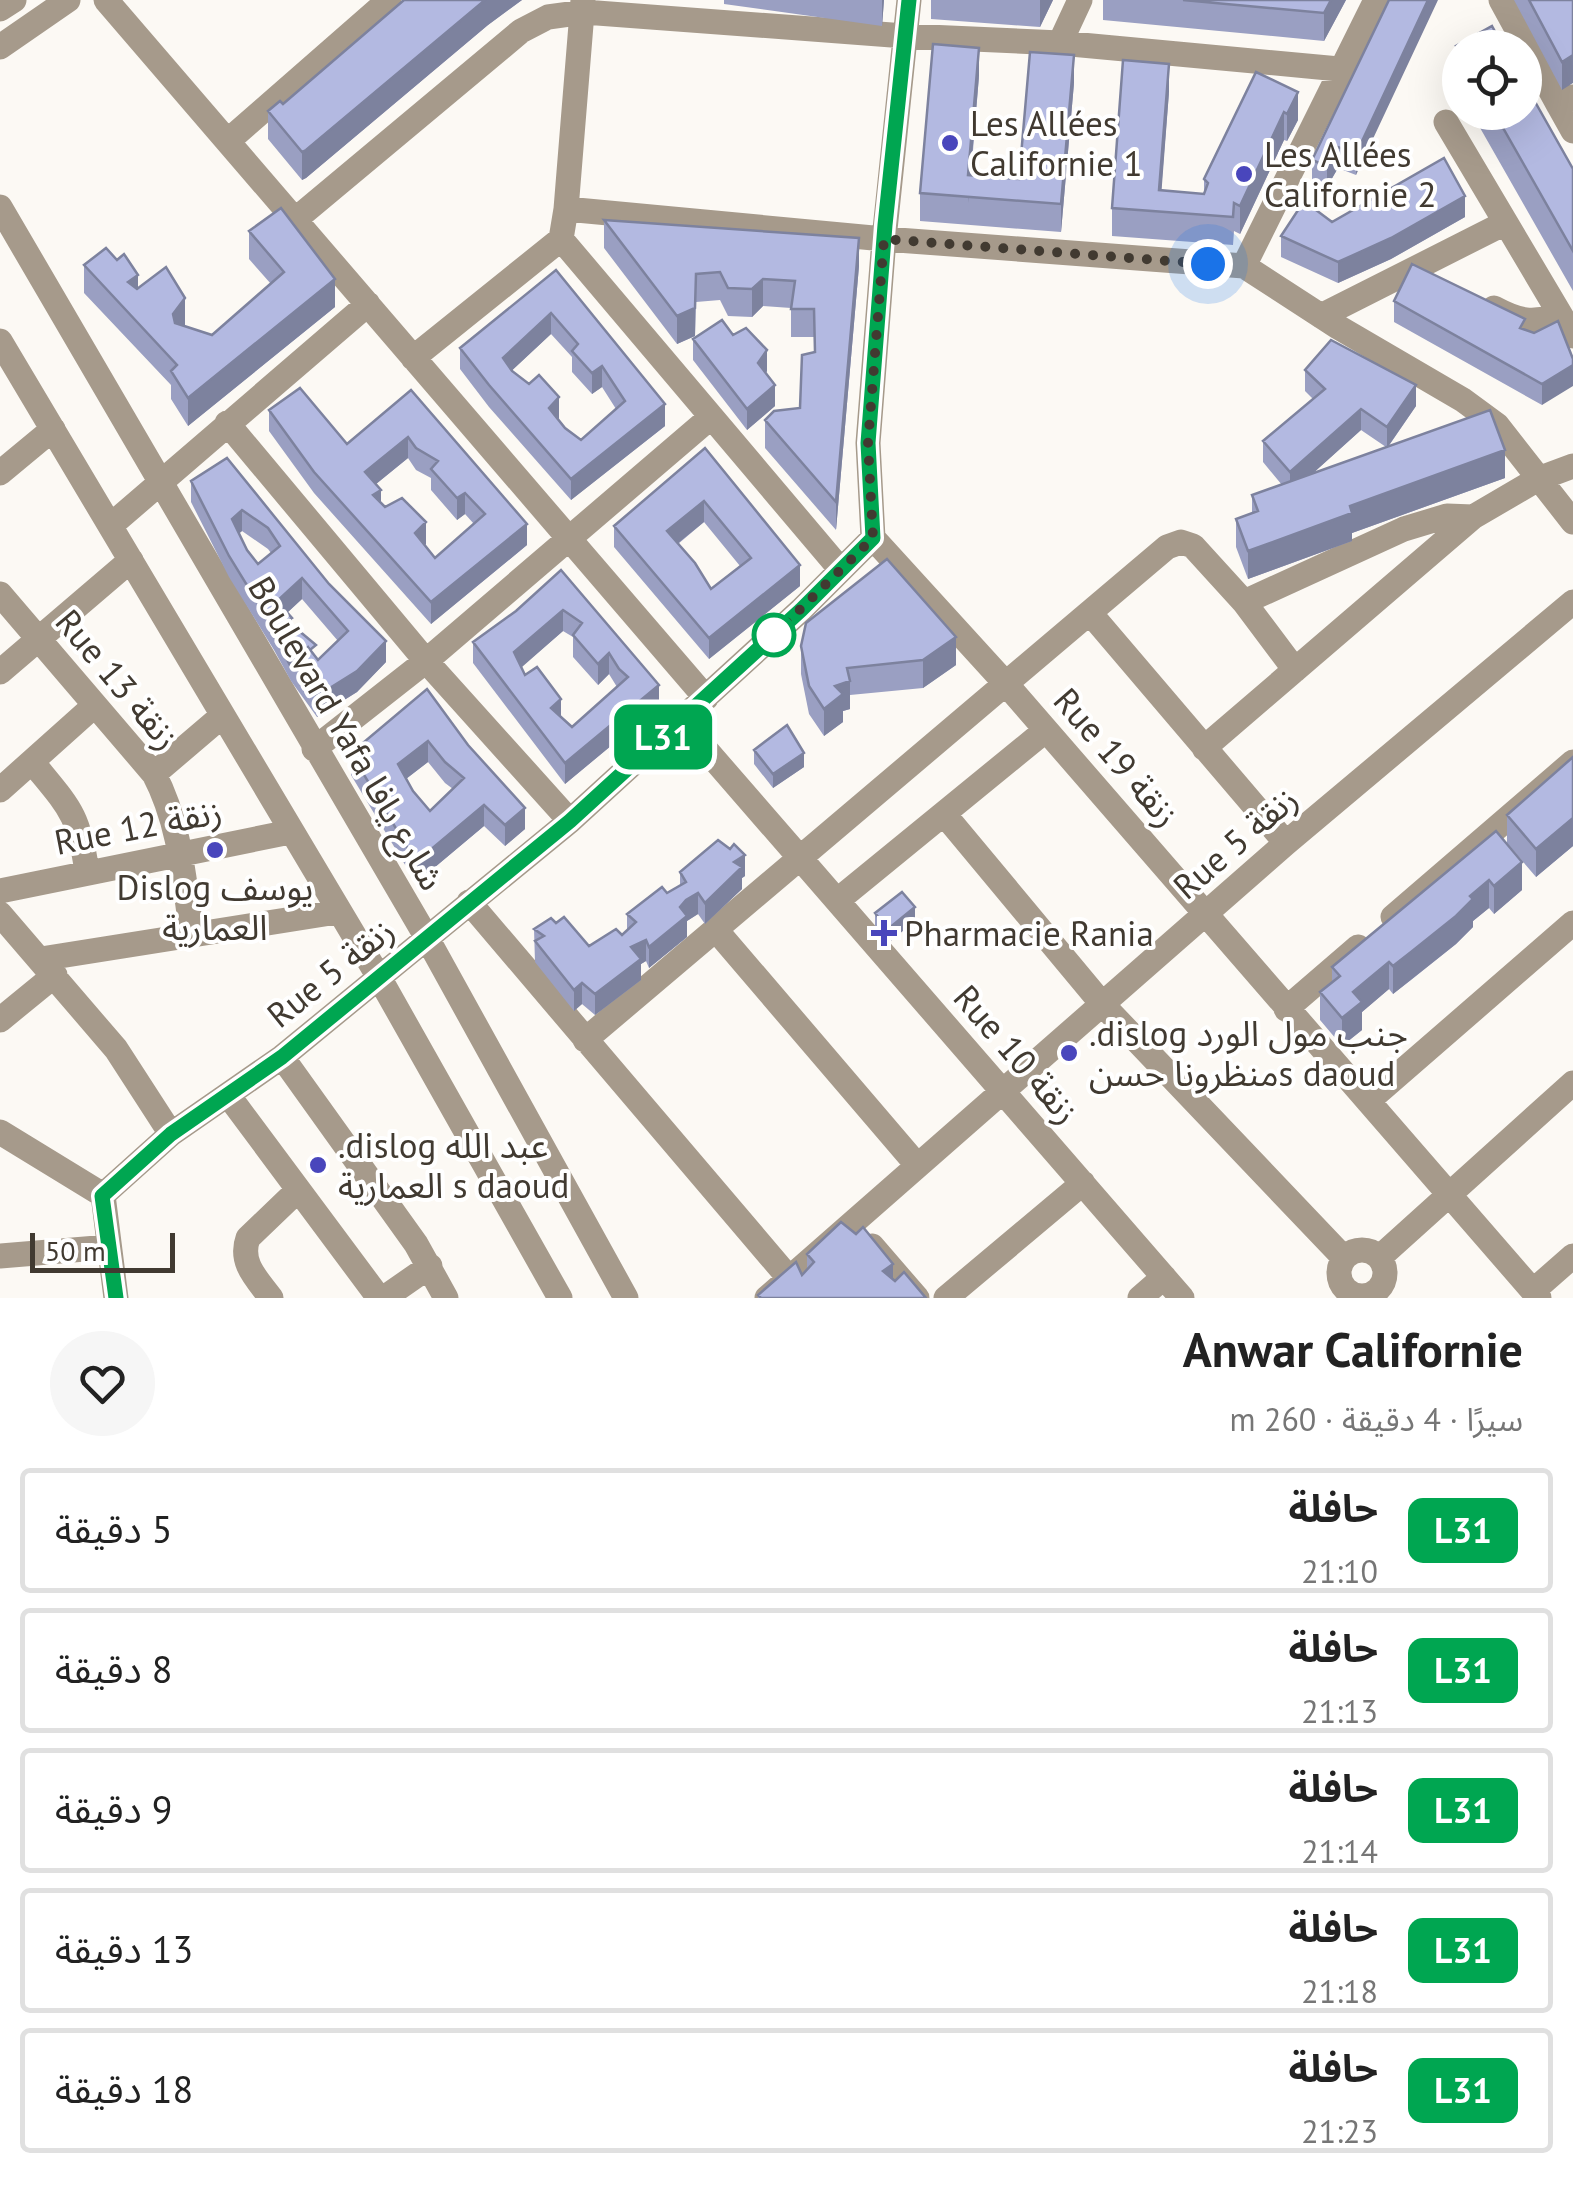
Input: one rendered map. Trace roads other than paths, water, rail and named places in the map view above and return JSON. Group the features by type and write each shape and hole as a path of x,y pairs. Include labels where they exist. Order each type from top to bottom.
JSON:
{"street":[{"path":"0,10 14,0"},
{"path":"0,47 68,0"},
{"path":"106,0 706,698"},
{"path":"229,140 389,0"},
{"path":"873,538 868,443 909,0"},
{"path":"1060,43 1080,0"},
{"path":"1244,266 1376,0"},
{"path":"1501,0 1566,101 1573,132"},
{"path":"296,219 521,31 548,16 583,6 905,36 1060,43 1340,69"},
{"path":"413,358 561,240 583,6"},
{"path":"1451,130 1566,326"},
{"name":"Boulevard Yafa شارع يافا","path":"0,207 427,938 626,1298"},
{"path":"566,209 884,239 1244,266 1464,400 1497,425 1573,522"},
{"path":"1321,316 1505,223"},
{"path":"561,240 841,570"},
{"path":"1418,267 1512,318 1566,326"},
{"path":"110,526 368,304"},
{"path":"3,355 53,430 380,979 560,1298"},
{"path":"314,749 426,661 710,416"},
{"path":"227,423 426,661 570,821"},
{"path":"0,473 53,430"},
{"path":"1204,748 1473,517 1538,479 1573,466"},
{"path":"1244,602 1404,529 1447,516 1473,517"},
{"name":"Rue 5 زنقة","path":"102,1196 171,1134 282,1057 570,821 873,538"},
{"name":"Rue 19 زنقة","path":"873,538 1007,684 1536,1294"},
{"path":"585,1040 1167,547 1182,542 1193,546 1244,602 1296,670"},
{"path":"0,672 130,560"},
{"name":"Rue 13 زنقة","path":"0,594 154,774 167,799 192,934"},
{"name":"Rue 5 زنقة","path":"767,1298 1286,843 1573,602"},
{"path":"1090,613 1286,843"},
{"path":"0,790 95,705"},
{"path":"154,774 222,716"},
{"name":"Rue 10 زنقة","path":"681,721 1182,1298"},
{"path":"838,900 1046,730"},
{"path":"1286,1009 1573,762"},
{"path":"33,763 73,813 81,832 87,872"},
{"path":"944,814 1103,1006 1344,1258"},
{"name":"Rue 12 زنقة","path":"0,891 290,832"},
{"path":"469,902 789,1278"},
{"path":"0,1020 48,967 192,934 337,912"},
{"path":"0,914 116,1049 171,1134"},
{"path":"1368,1101 1573,923"},
{"path":"716,930 917,1165"},
{"path":"282,1057 430,1266 446,1298"},
{"path":"1380,1257 1573,1083"},
{"path":"228,1095 381,1298 430,1266"},
{"path":"0,1132 102,1196 116,1298"},
{"path":"946,1298 1083,1183"},
{"path":"271,1298 247,1265 244,1248 248,1238 298,1191"},
{"path":"852,1224 917,1298"},
{"path":"0,1256 110,1247"},
{"path":"1362,1250 1380,1257 1386,1276 1377,1295 1338,1293 1339,1269 1344,1258 1362,1250"},
{"path":"1536,1294 1573,1256"},
{"path":"1140,1298 1164,1277"}],"place":[{"name":"Les Allées Californie 1","path":"950,143"},
{"name":"Les Allées Californie 2","path":"1244,174"},
{"name":"Dislog يوسف العمارية","path":"215,850"},
{"name":"Pharmacie Rania","path":"884,933"},
{"name":".dislog جنب مول الورد منظرونا حسنs daoud","path":"1069,1053"},
{"name":".dislog عبد الله العمارية s daoud","path":"318,1165"}]}
